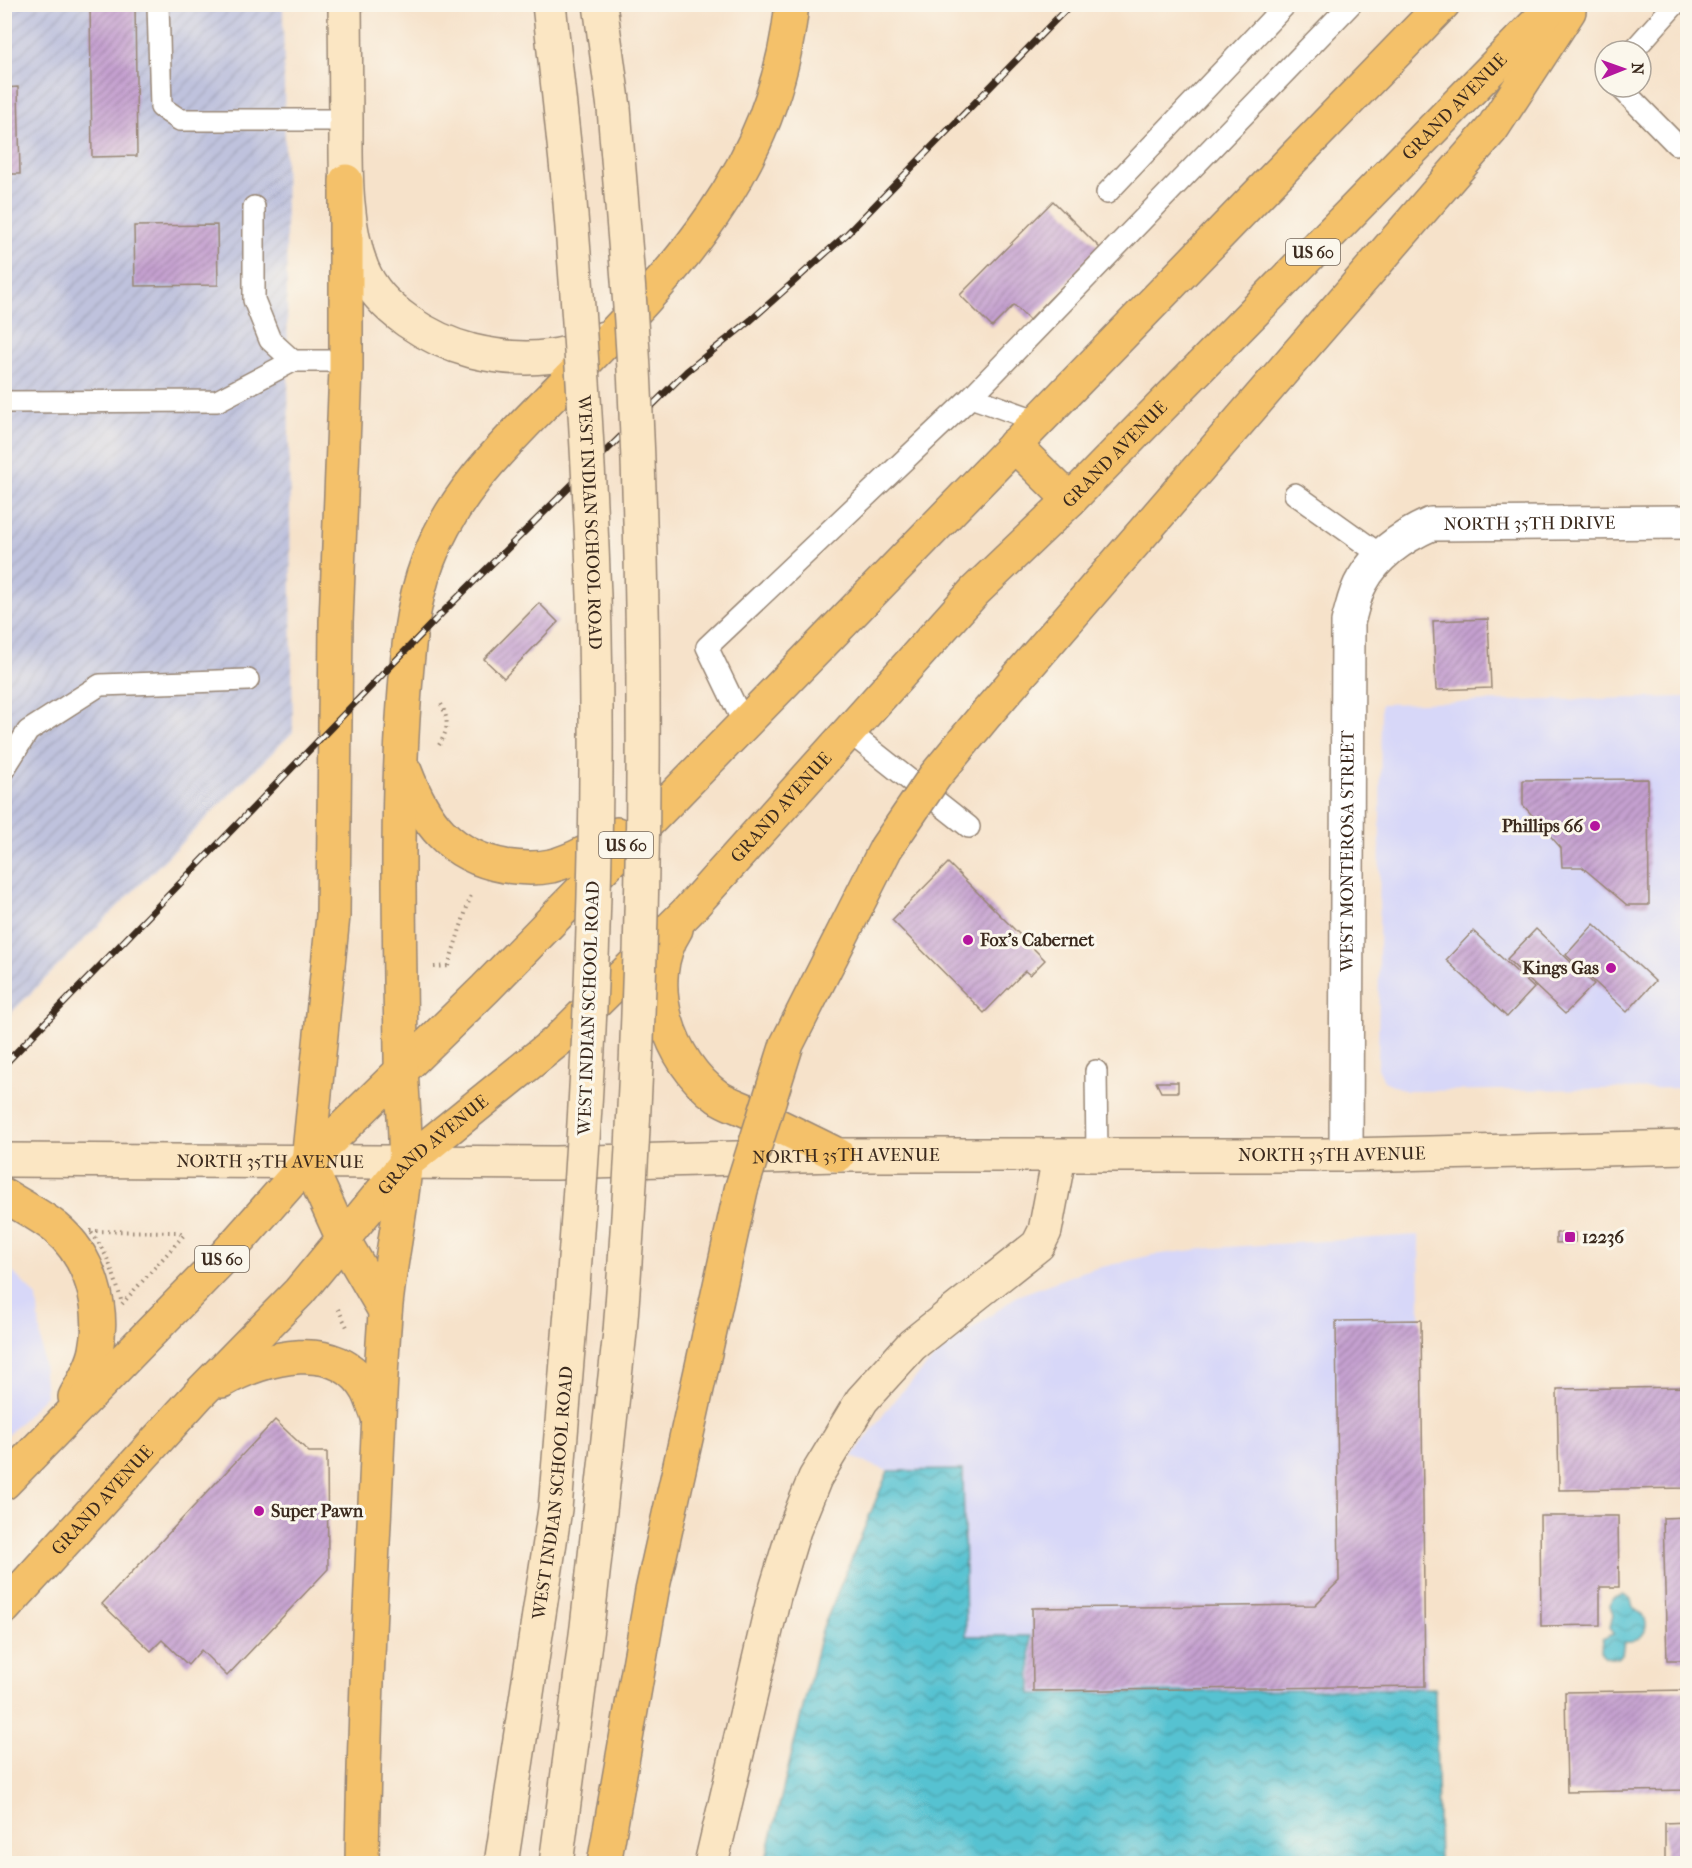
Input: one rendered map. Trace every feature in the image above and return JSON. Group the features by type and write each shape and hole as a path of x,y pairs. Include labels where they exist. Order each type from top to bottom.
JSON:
{"highway":[{"path":"362,1863 379,1420 386,1311 405,1164 401,1071 401,759 407,650 416,598 428,559 448,518 479,472 616,332 712,221 739,178 760,134 777,86 790,31 792,4"},
{"name":"US 60","path":"4,1483 222,1259 308,1162 669,801 1443,4"},
{"name":"GRAND AVENUE","path":"4,1608 199,1394 299,1292 405,1164 557,1041 688,911 975,591 1070,500 1555,4"},
{"path":"604,1863 652,1591 741,1190 787,1044 886,848 935,776 987,713 1492,129 1573,4"},
{"path":"346,181 346,361 336,622 333,916 308,1162 343,1239 386,1311"},
{"path":"1014,445 1070,500"},
{"path":"401,759 416,799 428,820 447,840 485,862 516,867 549,867 570,860 669,801"},
{"path":"688,911 670,938 662,964 660,989 668,1026 679,1049 702,1080 719,1097 838,1155"},
{"path":"4,1195 55,1227 72,1243 85,1264 99,1316 96,1351 86,1376 41,1445"},
{"path":"199,1394 239,1371 286,1357 303,1356 333,1362 348,1369 368,1391 379,1420"}],"main road":[{"path":"345,4 346,181 355,243 362,268 373,287 409,321 432,336 462,348 490,355 554,358 584,350 616,332"},
{"name":"WEST INDIAN SCHOOL ROAD","path":"501,1863 555,1509 585,1129 595,778 594,596 585,411 569,190 549,4"},
{"path":"556,1863 587,1627 620,1332 634,1149 641,978 645,760 642,574 635,388 614,108 600,4"},
{"name":"NORTH 35TH AVENUE","path":"4,1160 405,1164 838,1155 1059,1157 1346,1155 1688,1147"},
{"path":"711,1863 774,1596 794,1530 815,1478 862,1400 912,1345 1038,1245 1045,1231 1059,1157"}],"street":[{"name":"NORTH 35TH DRIVE","path":"1382,556 1406,535 1431,524 1688,522"},
{"name":"WEST MONTEROSA STREET","path":"1346,1155 1348,622 1362,581 1382,556"}],"lane":[{"path":"158,4 161,107 180,120 346,120"},
{"path":"1107,193 1286,4"},
{"path":"744,724 707,646 971,397 1351,4"},
{"path":"1644,39 1675,4"},
{"path":"1632,99 1676,144"},
{"path":"254,207 254,300 270,340 293,361"},
{"path":"4,402 217,401 293,361 346,361"},
{"path":"971,397 1038,421"},
{"path":"1295,494 1382,556"},
{"path":"4,770 28,731 100,685 248,680"},
{"path":"849,732 969,827"},
{"path":"1096,1071 1097,1157"}],"path":[{"path":"448,966 474,885"},
{"path":"434,967 448,966 459,970"},
{"path":"180,1230 184,1235 183,1242 122,1304 103,1248 90,1232 180,1230"},
{"path":"338,1309 348,1326 345,1332"}],"shaded area":[{"path":"5,5 283,5 293,732 5,1019"},
{"path":"1687,697 1687,1088 1406,1091 1384,1081 1378,1068 1381,704"},
{"path":"1419,1235 1426,1688 1031,1694 966,1637 963,1470 888,1471 852,1457 896,1398 938,1354 1017,1296 1081,1272 1152,1255 1212,1248"},
{"path":"5,1264 37,1297 46,1395 5,1438"}],"water":[{"path":"963,1470 966,1636 1030,1636 1031,1694 1435,1688 1439,1863 765,1863 822,1630 888,1471"},
{"path":"1623,1594 1630,1598 1633,1607 1643,1615 1646,1627 1638,1639 1624,1642 1622,1654 1617,1658 1605,1656 1601,1651 1602,1639 1614,1634 1610,1627 1613,1615 1610,1605 1612,1599"}],"building":[{"path":"90,4 135,4 137,156 92,157"},
{"path":"18,87 20,174 4,174 4,88"},
{"path":"1053,201 1100,248 1029,320 1014,305 992,327 960,295"},
{"path":"217,225 218,285 135,286 134,226"},
{"path":"539,603 558,622 504,678 484,659"},
{"path":"1488,619 1491,688 1436,690 1433,621"},
{"name":"Phillips 66","path":"1648,779 1649,905 1627,905 1582,867 1562,867 1561,848 1523,805 1523,780"},
{"name":"Fox's Cabernet","path":"948,863 1045,960 1030,975 1025,971 984,1013 892,920"},
{"name":"Kings Gas","path":"1594,924 1655,981 1627,1012 1566,955"},
{"name":"Kings Gas","path":"1536,929 1594,984 1565,1014 1507,959"},
{"name":"Kings Gas","path":"1473,931 1534,988 1507,1017 1446,960"},
{"path":"1156,1082 1178,1082 1178,1092 1161,1092"},
{"path":"1556,1233 1575,1233 1575,1242 1556,1243"},
{"path":"1421,1320 1425,1686 1033,1691 1032,1608 1315,1605 1339,1581 1336,1321"},
{"path":"1688,1387 1688,1488 1559,1490 1557,1389"},
{"name":"Super Pawn","path":"275,1420 309,1452 327,1452 328,1569 227,1676 201,1650 188,1665 162,1640 151,1651 102,1604"},
{"path":"1540,1516 1618,1516 1619,1587 1600,1587 1600,1625 1541,1626"},
{"path":"1688,1517 1688,1660 1667,1660 1663,1518"},
{"path":"1688,1690 1688,1790 1567,1792 1565,1692"},
{"path":"1688,1822 1688,1864 1665,1864 1665,1823"}],"railway":[{"path":"4,1065 442,613 687,371 751,320 847,234 1071,4"}],"place":[{"name":"Phillips 66","path":"1595,826"},
{"name":"Fox's Cabernet","path":"968,940"},
{"name":"Kings Gas","path":"1611,968"},
{"name":"12236","path":"1570,1237"},
{"name":"Super Pawn","path":"259,1511"}]}
